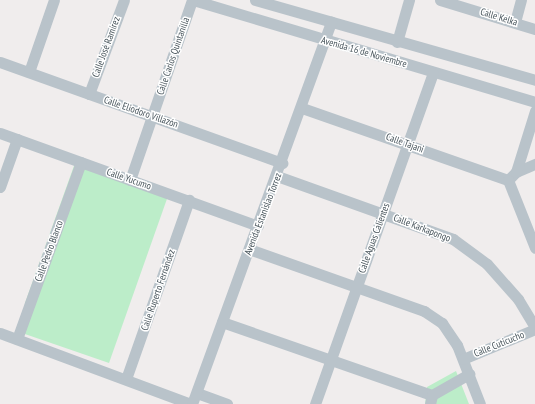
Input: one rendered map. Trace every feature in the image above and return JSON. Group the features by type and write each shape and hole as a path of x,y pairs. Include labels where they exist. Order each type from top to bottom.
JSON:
{"street":[{"path":"29,72 54,0"},
{"name":"Calle José Ramírez","path":"89,94 124,0"},
{"name":"Avenida 16 de Noviembre","path":"193,0 230,5 325,41 535,102"},
{"name":"Calle Carlos Quintanilla","path":"130,180 193,0"},
{"name":"Avenida 16 de Noviembre","path":"255,0 397,42 535,80"},
{"path":"397,42 408,0"},
{"name":"Calle Kelka","path":"440,0 535,29"},
{"path":"515,22 521,0"},
{"name":"Avenida Estanislao Torrez","path":"191,404 302,108 331,22"},
{"name":"Calle Eliodoro Villazón","path":"0,62 89,94 153,114 282,162"},
{"name":"Calle Aguas Calientes","path":"315,404 433,73"},
{"name":"Calle Tajani","path":"302,108 408,144 512,176"},
{"path":"535,111 512,176 535,248"},
{"name":"Calle Yucumo","path":"0,133 258,226"},
{"path":"0,186 17,139"},
{"name":"Calle Pedro Blanco","path":"17,338 81,162"},
{"path":"512,176 535,164"},
{"name":"Calle Karkapongo","path":"277,176 453,238 471,251 503,281 535,328"},
{"name":"Calle Ruperto Fernández","path":"126,380 189,200"},
{"path":"249,249 357,285 424,311 436,319 451,336 463,359 470,374 480,404"},
{"path":"222,322 331,358 431,399 470,374"},
{"name":"Calle Cuticucho","path":"463,359 535,328"},
{"path":"0,333 17,338 191,404"},
{"path":"196,393 227,404"}],"green space":[{"path":"75,163 168,196 109,363 22,333 25,303"},
{"path":"456,371 469,404 425,404 427,387"}]}
